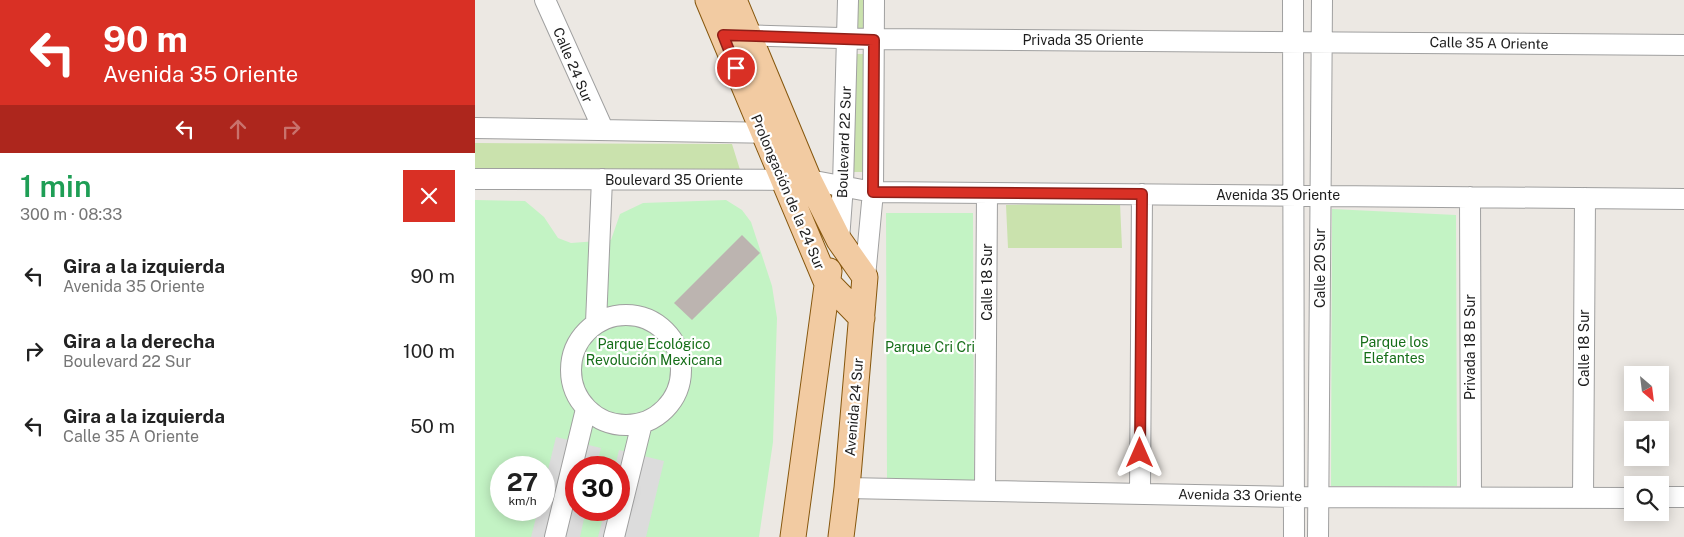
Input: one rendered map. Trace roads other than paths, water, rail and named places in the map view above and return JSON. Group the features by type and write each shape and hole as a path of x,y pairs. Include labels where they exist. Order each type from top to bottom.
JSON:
{"main road":[{"name":"Prolongación de la 24 Sur","path":"709,0 782,180 826,281 862,318"},
{"name":"Prolongación de la 24 Sur","path":"734,0 809,180 839,240 865,277"},
{"name":"Boulevard 22 Sur","path":"826,281 839,240"},
{"name":"Avenida 24 Sur","path":"841,537 865,277"},
{"path":"793,537 826,281"}],"street":[{"name":"Calle 24 Sur","path":"545,0 603,129"},
{"name":"Boulevard 22 Sur","path":"839,240 843,185 848,0"},
{"name":"Boulevard 22 Sur","path":"865,277 873,192 874,0"},
{"name":"Calle 20 Sur","path":"1293,0 1294,537"},
{"name":"Calle 20 Sur","path":"1318,537 1322,0"},
{"path":"723,35 874,40"},
{"name":"Privada 35 Oriente","path":"874,40 1293,41"},
{"name":"Calle 35 A Oriente","path":"1293,41 1684,45"},
{"path":"475,128 603,129 763,134 789,132"},
{"name":"Boulevard 35 Oriente","path":"475,179 809,180 873,192"},
{"path":"596,323 602,180"},
{"name":"Avenida 35 Oriente","path":"873,192 1684,199"},
{"name":"Calle 18 Sur","path":"985,490 987,193"},
{"path":"1139,492 1142,194"},
{"name":"Privada 18 B Sur","path":"1470,197 1471,497"},
{"name":"Calle 18 Sur","path":"1583,498 1585,198"},
{"path":"627,314 645,317 660,325 666,332 680,354 682,371 679,388 671,403 658,415 642,423 627,426 612,424 598,418 586,409 574,388 571,364 575,348 584,334 596,323 610,317 627,314"},
{"path":"555,537 586,409"},
{"path":"614,537 642,423"},
{"name":"Avenida 33 Oriente","path":"847,488 1139,492 1294,497 1624,498"},
{"path":"1669,497 1684,497"}],"park label":[{"name":"Parque Cri Cri","path":"930,347"},
{"name":"Parque los Elefantes","path":"1394,350"},
{"name":"Parque Ecológico Revolución Mexicana","path":"654,352"}]}
